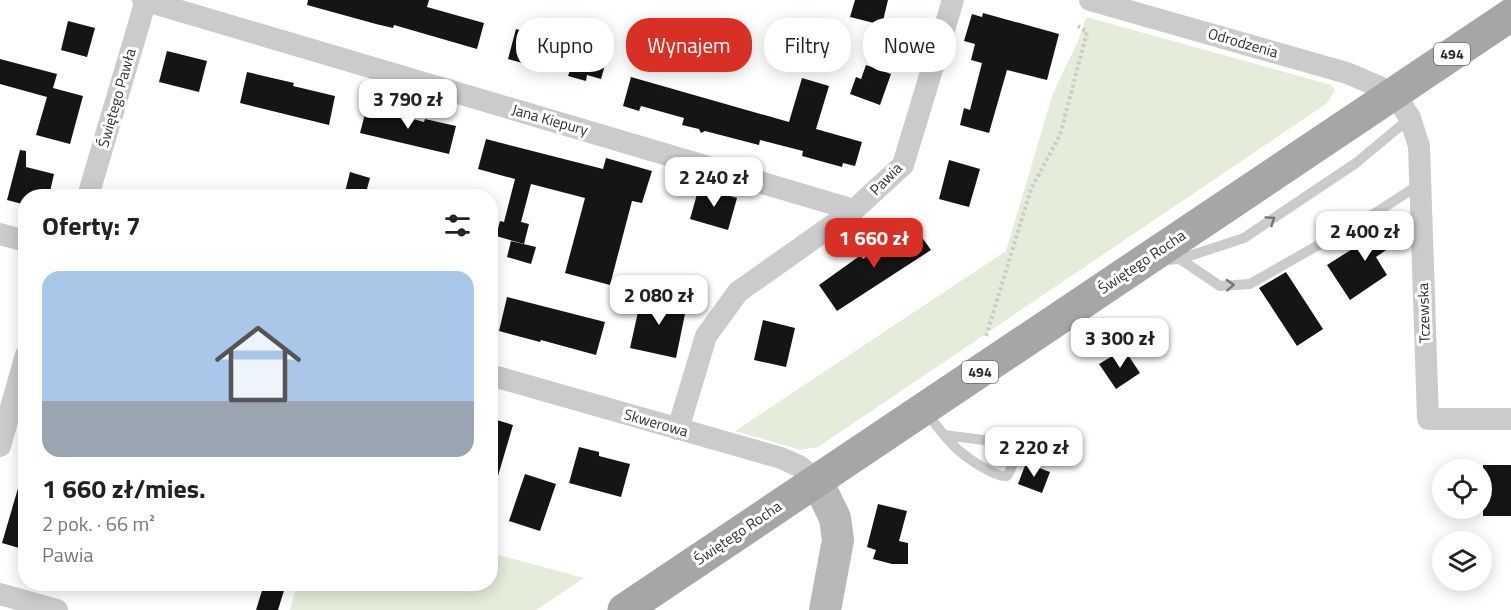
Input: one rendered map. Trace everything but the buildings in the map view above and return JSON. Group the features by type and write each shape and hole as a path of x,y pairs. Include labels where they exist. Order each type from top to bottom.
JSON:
{"main road":[{"name":"Świętego Rocha","path":"624,610 817,480 934,422 1143,262 1402,106 1511,15"}],"street":[{"name":"Jana Kiepury","path":"145,0 854,210"},
{"name":"Świętego Pawła","path":"90,189 145,0"},
{"name":"Pawia","path":"678,429 706,336 738,292 854,210 903,165 953,0"},
{"name":"Odrodzenia","path":"1090,0 1347,73 1402,106"},
{"name":"Tczewska","path":"1402,106 1419,146 1428,419 1511,420"},
{"path":"0,234 18,239"},
{"name":"Skwerowa","path":"498,377 781,458 800,466 817,480"},
{"path":"0,446 18,383"},
{"path":"817,480 835,518 838,540 825,610"},
{"path":"0,594 57,610"}],"lane":[{"path":"1143,262 1180,259 1244,238 1356,163 1402,106"},
{"path":"1180,259 1220,286 1250,284 1380,210 1420,184"},
{"path":"934,422 1014,446 1013,466 1007,476 1000,477 958,450 934,422"}],"path":[{"path":"984,342 1031,189 1060,135 1088,32 1078,26"}],"green space":[{"path":"1086,17 1331,85 1335,90 1326,104 818,447 801,450 735,431 1006,251 1053,93 1078,41"},
{"path":"498,555 584,578 536,610 290,610 295,591 498,591"}]}
